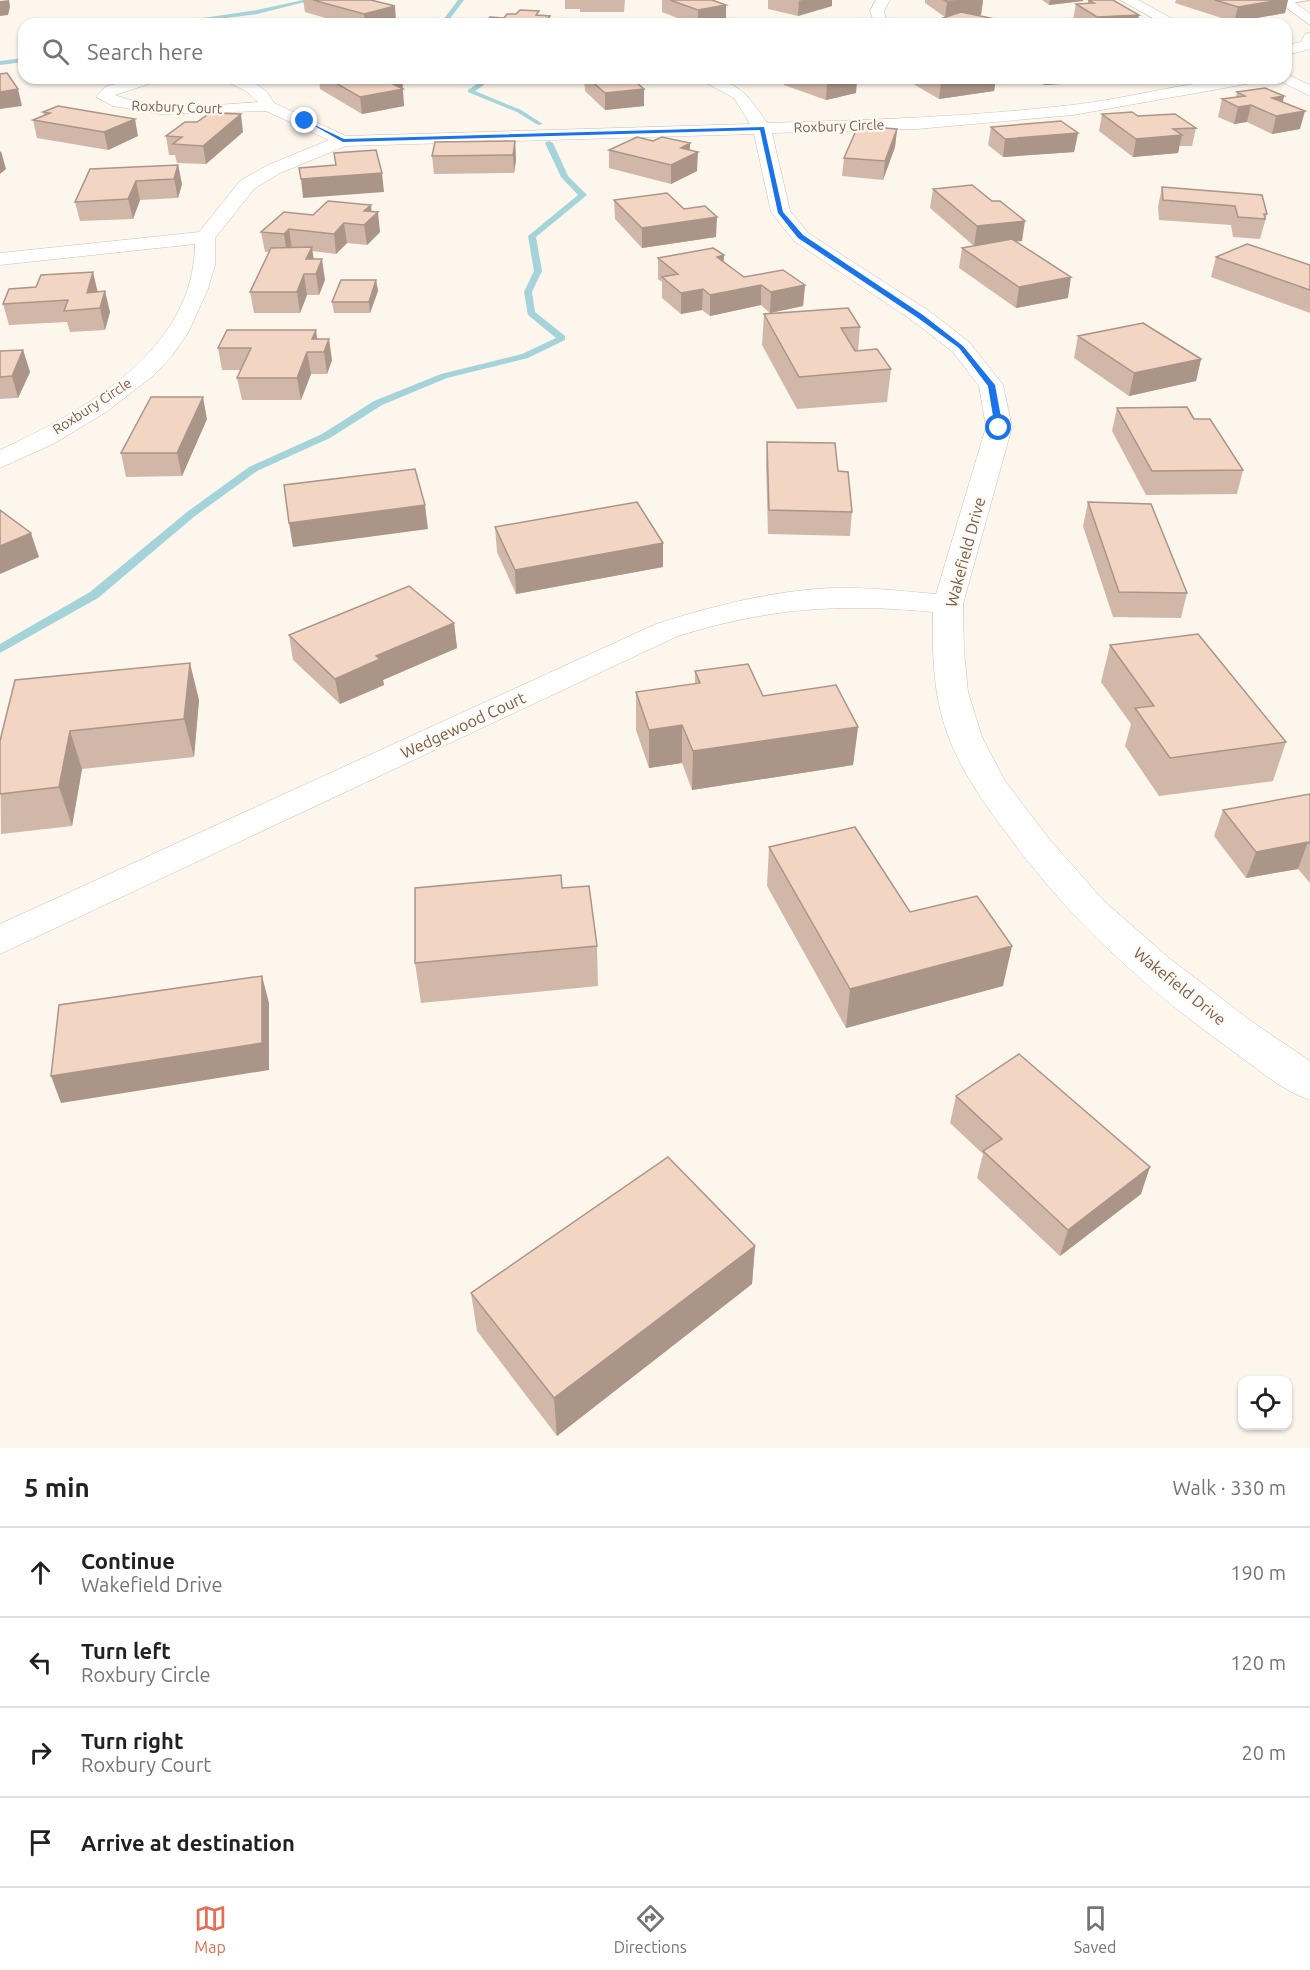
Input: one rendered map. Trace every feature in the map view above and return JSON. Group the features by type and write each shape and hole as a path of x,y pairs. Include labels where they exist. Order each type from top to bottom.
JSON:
{"street":[{"path":"880,18 877,11 883,0"},
{"path":"1127,0 1163,18"},
{"path":"1284,1 1310,21"},
{"path":"1292,40 1310,38 1308,45 1292,49"},
{"path":"1292,83 1310,91"},
{"name":"Roxbury Court","path":"132,84 111,90 105,97 116,104 137,106 228,109 268,106 305,121 343,141"},
{"name":"Roxbury Court","path":"245,84 262,93 268,106"},
{"name":"Wakefield Drive","path":"717,84 740,95 762,129 780,212 801,237 921,316 961,347 991,385 999,428 948,604 948,652 952,692 965,737 996,795 1037,849 1091,911 1131,947 1236,1032 1310,1083"},
{"name":"Roxbury Circle","path":"0,460 25,449 104,402 150,366 176,334 203,272 206,237 247,185 274,169 343,141 917,124 1073,110 1218,84"},
{"path":"0,259 206,237"},
{"name":"Wedgewood Court","path":"0,940 667,630 716,614 807,600 856,597 948,604"}],"lane":[{"path":"1284,1 1306,0"}],"building":[{"path":"313,0 371,0 395,6 364,14"},
{"path":"670,0 712,0 726,5 698,10"},
{"path":"944,0 982,0 947,2"},
{"path":"1088,0 1113,0 1139,15 1097,17 1076,4 1094,3"},
{"path":"1215,0 1279,0 1238,7"},
{"path":"520,10 539,11 536,15 550,16 548,18 504,18 507,14 516,14"},
{"path":"961,12 990,18 943,18"},
{"path":"7,73 18,89 0,92 0,74"},
{"path":"337,84 393,84 403,89 360,97"},
{"path":"595,84 638,84 644,89 605,93"},
{"path":"1265,88 1284,96 1272,98 1305,111 1276,116 1251,105 1238,107 1222,99 1245,96 1237,92"},
{"path":"58,106 135,119 104,132 33,120 50,113 43,112"},
{"path":"1132,112 1138,116 1175,114 1196,128 1173,129 1182,135 1136,139 1102,114"},
{"path":"210,113 241,114 203,146 173,144 182,137 166,136 185,122 197,122"},
{"path":"1061,121 1078,133 1005,139 991,127"},
{"path":"858,126 897,129 885,161 844,158"},
{"path":"637,137 653,141 662,137 690,143 681,148 698,152 671,165 609,150"},
{"path":"515,141 513,155 432,156 435,142"},
{"path":"376,150 382,173 301,179 299,168 336,165 334,153"},
{"path":"178,165 174,179 136,181 128,199 75,202 90,169"},
{"path":"972,185 992,201 1000,201 1025,221 977,226 933,189"},
{"path":"1162,187 1262,195 1267,214 1264,214 1265,219 1238,217 1235,206 1163,200"},
{"path":"667,193 684,209 705,206 717,217 642,228 614,200"},
{"path":"328,201 371,205 364,211 378,212 364,225 344,223 334,234 289,229 284,234 261,232 284,212 313,215"},
{"path":"1012,239 1071,277 1019,287 962,248"},
{"path":"1247,244 1310,265 1310,290 1216,257"},
{"path":"312,247 306,259 322,259 316,274 304,274 297,292 250,292 271,248"},
{"path":"713,248 724,255 717,257 744,277 783,270 805,285 771,292 761,285 710,295 703,289 681,293 662,277 678,274 658,258"},
{"path":"93,272 87,293 105,291 100,308 64,311 68,300 3,304 9,289 36,287 41,275"},
{"path":"341,280 376,280 369,302 332,302"},
{"path":"848,308 860,327 841,328 855,351 877,349 891,369 799,377 764,314"},
{"path":"1143,323 1201,359 1134,373 1078,336"},
{"path":"227,330 316,330 312,339 329,339 324,352 307,352 297,378 237,378 251,348 218,348"},
{"path":"23,350 12,376 0,377 0,351"},
{"path":"151,397 203,397 177,453 121,453"},
{"path":"1187,407 1194,419 1210,419 1243,470 1152,471 1117,408"},
{"path":"767,442 835,443 838,471 848,472 852,512 769,510"},
{"path":"415,469 425,505 289,523 284,485"},
{"path":"637,502 663,543 515,570 495,527"},
{"path":"1088,502 1151,504 1187,593 1119,592"},
{"path":"0,510 31,533 0,546"},
{"path":"409,586 454,623 376,656 380,659 335,679 289,635"},
{"path":"1198,634 1286,742 1170,758 1135,708 1154,706 1110,645"},
{"path":"190,663 184,719 70,731 59,787 0,794 0,741 15,680"},
{"path":"748,664 763,696 836,685 858,727 693,751 682,725 649,730 636,692 700,683 695,671"},
{"path":"1310,794 1310,844 1308,842 1256,852 1223,810"},
{"path":"855,827 910,912 977,896 1012,946 850,989 769,847"},
{"path":"561,875 562,888 589,886 597,946 415,963 415,888"},
{"path":"262,976 262,1043 51,1076 59,1005"},
{"path":"1019,1054 1150,1167 1068,1230 983,1151 1002,1139 956,1096"},
{"path":"668,1157 755,1246 554,1398 471,1293"}],"waterway":[{"path":"210,18 257,12 310,0"},
{"path":"448,18 461,0"},
{"path":"0,63 18,61"},
{"path":"482,84 470,91 519,111 540,124"},
{"path":"0,649 94,595 191,514 253,469 326,436 378,403 444,376 525,356 562,338 531,313 528,292 538,271 532,236 583,195 565,177 549,143"}],"route":[{"path":"305,121 343,141 762,129 780,212 801,237 921,316 961,347 991,385 999,428"}]}
